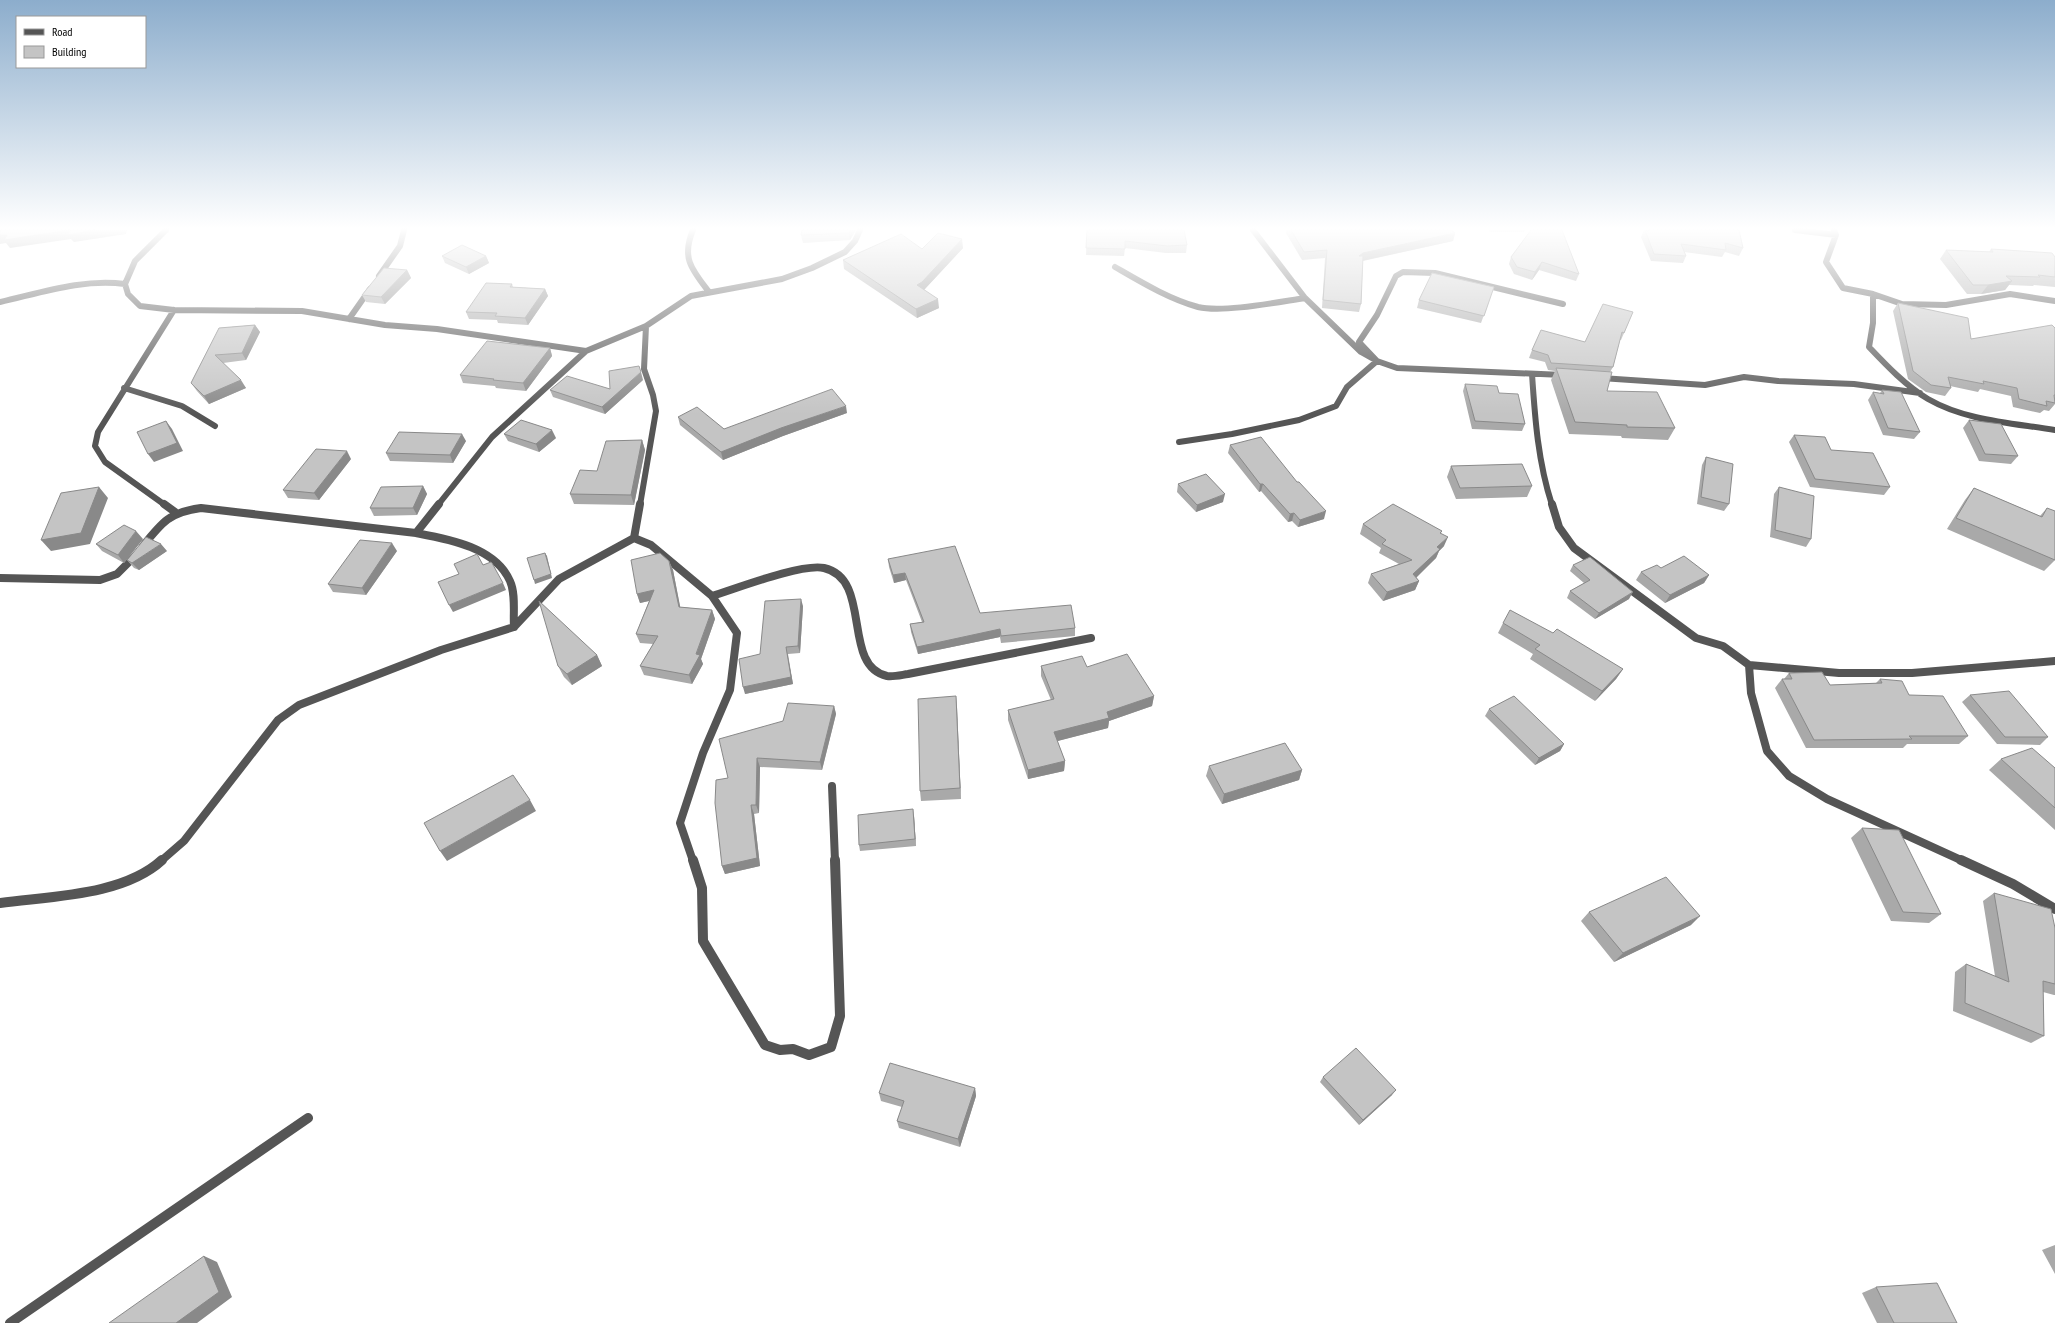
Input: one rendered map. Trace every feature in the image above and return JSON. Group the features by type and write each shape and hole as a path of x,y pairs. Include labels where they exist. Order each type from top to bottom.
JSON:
{"street":[{"path":"0,302 49,292"},
{"path":"127,292 140,306 174,310 302,311 349,319 437,329 586,351"},
{"path":"349,319 368,292"},
{"path":"416,533 492,438 586,351 646,326 678,303 691,296 709,292"},
{"path":"1160,292 1200,307 1230,308 1305,298"},
{"path":"1300,292 1361,352 1377,362 1397,368 1570,376"},
{"path":"1377,362 1360,342 1377,315 1388,292"},
{"path":"1512,292 1563,304"},
{"path":"1862,292 1902,304 1946,305 2010,294 2055,301"},
{"path":"1873,294 1874,323 1869,347 1920,393 1938,404 1977,416 2055,430"},
{"path":"174,310 170,314 162,330 124,388 98,432 95,446 104,462 175,512"},
{"path":"634,538 656,411 653,395 644,369 646,326"},
{"path":"1179,442 1232,434 1299,420 1336,406 1347,387 1377,362"},
{"path":"1532,374 1537,442 1545,484 1559,527 1574,548 1696,638 1723,646 1749,665 1839,673 1912,673 2055,661"},
{"path":"1592,377 1705,386 1744,377 1778,381 1854,384 1920,393"},
{"path":"124,388 151,395 182,406 215,426"},
{"path":"0,578 92,581 110,577 126,569 167,517 175,512 202,508 443,537 496,561 510,581 514,627"},
{"path":"0,903 97,890 129,880 157,866 184,841 278,720 299,705 441,650 514,627 559,579 634,538 651,544 712,596 737,633 730,690 703,753 680,823 702,888 703,941 765,1045 780,1050 793,1049 809,1055 831,1048 840,1016 832,786"},
{"path":"712,596 804,569 824,567 839,573 848,583 866,658 872,669 886,676 908,674 1091,638"},
{"path":"1749,665 1751,693 1767,751 1789,776 1827,799 2013,884 2055,909"},
{"path":"10,1323 308,1118"}],"building":[{"path":"365,292 386,292 381,297 362,295"},
{"path":"480,292 543,292 525,318 495,316 497,313 466,312"},
{"path":"890,292 927,292 938,299 916,309"},
{"path":"1324,292 1362,292 1361,304 1323,300"},
{"path":"1423,292 1492,292 1484,316 1419,300"},
{"path":"1898,303 1968,318 1971,339 2052,325 2055,328 2055,403 2046,401 2047,406 2019,399 2017,388 1983,381 1984,384 1948,377 1951,388 1931,385 1913,371"},
{"path":"1603,304 1633,312 1624,333 1622,332 1613,367 1551,363 1548,355 1532,350 1541,330 1585,342"},
{"path":"255,325 242,353 215,355 241,380 204,396 191,383 219,328"},
{"path":"487,341 550,348 523,383 460,375"},
{"path":"639,366 641,372 602,407 550,390 567,376 610,389 609,371"},
{"path":"1556,368 1612,372 1607,391 1657,392 1675,428 1627,427 1627,425 1575,422"},
{"path":"1465,384 1497,386 1499,393 1518,394 1525,424 1475,421"},
{"path":"832,389 846,406 781,428 721,452 678,417 697,407 724,429"},
{"path":"1882,390 1901,392 1920,432 1888,428 1873,392 1884,394"},
{"path":"521,420 552,430 536,444 504,434"},
{"path":"1969,420 2001,424 2018,456 1985,454"},
{"path":"166,421 177,443 148,454 137,432"},
{"path":"399,432 462,434 450,455 386,453"},
{"path":"1794,435 1825,437 1831,450 1873,453 1890,487 1815,479"},
{"path":"1261,437 1297,482 1299,482 1326,511 1300,520 1294,513 1290,514 1263,484 1260,484 1230,445"},
{"path":"642,440 631,495 570,494 580,470 597,471 606,441"},
{"path":"316,449 347,451 314,493 283,490"},
{"path":"1706,457 1733,464 1729,504 1701,497"},
{"path":"1522,464 1532,486 1460,488 1451,466"},
{"path":"1206,474 1225,494 1197,505 1178,484"},
{"path":"423,486 413,508 370,508 381,487"},
{"path":"99,487 81,533 41,540 61,493"},
{"path":"1779,487 1814,496 1811,539 1775,530"},
{"path":"1974,488 2042,517 2047,508 2055,511 2055,560 1956,518"},
{"path":"1393,504 1442,531 1440,533 1448,537 1437,547 1440,549 1413,574 1419,581 1387,592 1371,574 1412,560 1382,544 1386,540 1363,524"},
{"path":"124,525 136,531 118,555 96,544"},
{"path":"146,537 161,544 132,563 127,560"},
{"path":"360,540 392,543 362,588 328,584"},
{"path":"955,546 980,613 1071,605 1075,628 1001,636 1000,629 917,647 910,624 924,622 905,573 893,575 888,559"},
{"path":"545,553 551,574 534,580 527,558"},
{"path":"660,553 669,561 679,607 712,610 696,654 700,655 689,675 640,666 658,636 636,634 654,590 637,594 631,560"},
{"path":"477,554 483,565 492,563 503,583 449,605 438,582 459,574 454,564"},
{"path":"1684,556 1709,575 1670,595 1641,572 1657,565 1661,568"},
{"path":"1590,557 1633,592 1599,613 1570,591 1590,580 1573,565"},
{"path":"801,599 798,646 786,647 791,677 743,687 739,659 760,654 765,601"},
{"path":"539,601 597,655 567,674 558,666"},
{"path":"1510,610 1553,633 1557,629 1623,669 1602,691 1535,649 1540,645 1503,623"},
{"path":"1127,654 1154,696 1107,712 1109,718 1054,732 1065,761 1028,770 1008,710 1054,699 1041,666 1082,656 1087,667"},
{"path":"1822,672 1830,685 1882,683 1880,679 1902,681 1909,695 1943,696 1968,736 1909,736 1912,739 1814,740 1782,679 1792,679 1789,673"},
{"path":"2009,691 2048,737 2005,737 1970,695"},
{"path":"956,696 960,788 920,791 918,699"},
{"path":"1514,696 1564,744 1539,758 1489,709"},
{"path":"788,703 834,706 820,762 757,758 756,805 751,805 757,858 722,866 715,803 716,780 728,778 719,739 783,721"},
{"path":"1285,743 1302,770 1224,794 1209,766"},
{"path":"2032,748 2055,768 2055,808 2001,759"},
{"path":"513,775 530,800 440,851 424,823"},
{"path":"913,809 915,839 859,845 858,815"},
{"path":"1862,828 1899,830 1941,914 1903,912"},
{"path":"1666,877 1700,916 1623,953 1589,912"},
{"path":"1994,893 2051,909 2055,928 2055,984 2043,981 2044,1036 1965,1003 1966,964 2009,982"},
{"path":"1356,1048 1396,1090 1363,1120 1323,1077"},
{"path":"890,1063 975,1088 958,1139 897,1121 904,1101 879,1093"},
{"path":"204,1256 219,1292 176,1323 109,1323"},
{"path":"1937,1283 1957,1323 1894,1323 1876,1287"}]}
